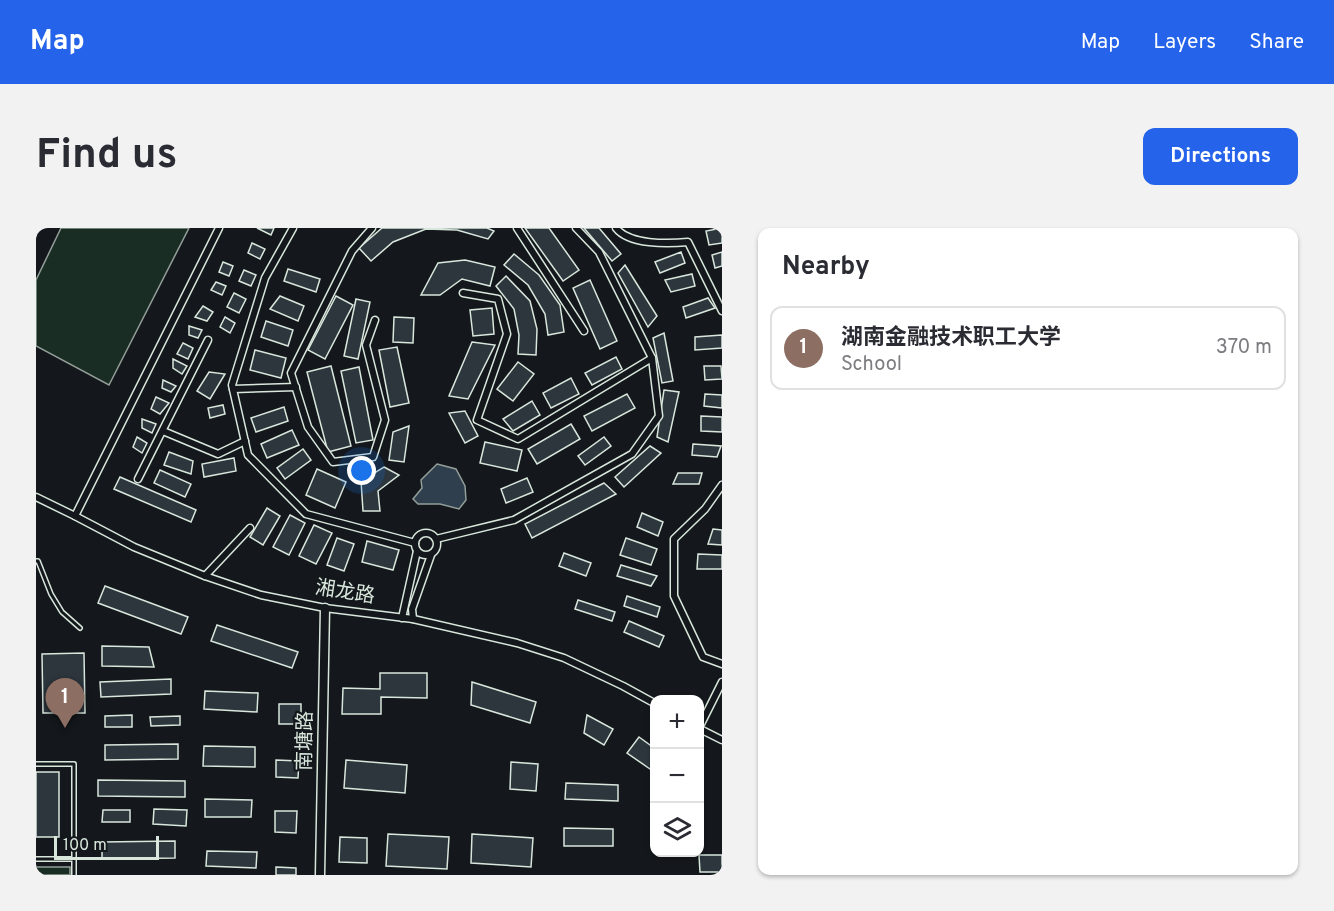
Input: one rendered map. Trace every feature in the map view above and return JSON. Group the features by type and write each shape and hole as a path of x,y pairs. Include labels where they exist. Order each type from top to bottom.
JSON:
{"street":[{"path":"75,516 219,228"},
{"path":"293,228 265,278 232,385 248,455 306,514 415,543"},
{"path":"372,228 352,251 291,373 308,427 333,462 373,457 385,420 366,345 375,320"},
{"path":"516,228 584,331"},
{"path":"436,539 513,520 632,454 659,416 652,358 599,252 576,228"},
{"path":"616,228 621,235 661,244 688,242 722,311"},
{"path":"464,293 498,299 507,334 477,420 518,439 652,358"},
{"path":"138,479 208,340"},
{"path":"233,389 296,387"},
{"path":"163,431 218,454 245,441"},
{"path":"722,485 705,509 674,539 674,596 703,657 722,664"},
{"name":"湘龙路","path":"36,497 134,547 205,576 261,595 325,608 413,619 517,643 564,657 650,701"},
{"path":"205,576 250,528"},
{"path":"402,618 417,551 415,543 418,536 424,533 436,539 437,548 430,555 412,609 413,619"},
{"path":"417,551 430,555"},
{"name":"南塘路","path":"320,875 325,608"},
{"path":"704,717 722,682"},
{"path":"704,730 722,740"}],"lane":[{"path":"36,561 62,612 80,628"},
{"path":"36,764 74,764 74,875"},
{"path":"36,859 74,859"}],"green space":[{"path":"61,228 189,228 109,385 36,346 36,280"},
{"path":"36,867 70,867 70,875 36,875"}],"water":[{"path":"437,464 456,469 465,486 466,500 459,509 440,504 418,504 413,499 422,488 421,480"}],"building":[{"path":"257,228 274,228 271,235"},
{"path":"382,228 487,228 494,231 488,239 457,230 426,229 393,242 371,261 359,248"},
{"path":"525,228 549,228 579,270 563,281"},
{"path":"584,228 599,228 621,254 612,261"},
{"path":"722,228 722,243 709,245 706,231"},
{"path":"252,243 265,249 260,259 248,253"},
{"path":"681,252 685,263 660,273 655,262"},
{"path":"722,252 722,266 715,268 712,255"},
{"path":"514,254 539,275 560,305 564,332 548,335 545,314 528,285 504,265"},
{"path":"465,260 495,267 490,286 462,279 440,295 421,295 438,263"},
{"path":"223,262 233,266 229,276 219,272"},
{"path":"625,265 657,316 648,327 618,273"},
{"path":"288,269 320,279 316,292 284,281"},
{"path":"244,270 256,275 251,286 239,281"},
{"path":"692,274 695,286 671,292 665,280"},
{"path":"506,276 530,301 537,329 536,355 518,354 519,335 514,309 496,286"},
{"path":"590,280 617,341 600,349 573,288"},
{"path":"216,282 226,286 222,295 211,290"},
{"path":"234,293 246,299 239,313 227,307"},
{"path":"280,296 304,306 298,321 270,309"},
{"path":"336,296 353,305 325,359 308,350"},
{"path":"708,298 715,308 686,318 683,307"},
{"path":"356,299 370,302 358,359 344,356"},
{"path":"203,306 213,312 207,321 195,317"},
{"path":"492,308 494,334 473,336 470,310"},
{"path":"225,317 235,323 230,333 220,327"},
{"path":"394,317 414,318 413,343 393,342"},
{"path":"266,321 293,330 288,346 261,337"},
{"path":"189,326 202,330 198,338 189,335"},
{"path":"664,333 673,381 662,383 653,338"},
{"path":"722,335 722,348 695,350 695,337"},
{"path":"472,342 495,345 468,399 449,396"},
{"path":"183,343 193,348 188,359 177,354"},
{"path":"397,347 409,403 390,407 379,350"},
{"path":"255,350 286,358 281,378 250,370"},
{"path":"616,357 622,369 592,385 585,373"},
{"path":"173,359 187,366 182,374 173,368"},
{"path":"518,362 534,374 513,401 497,389"},
{"path":"331,366 351,446 328,452 307,372"},
{"path":"704,366 721,366 722,379 705,380"},
{"path":"359,367 373,440 356,443 341,371"},
{"path":"209,372 225,374 210,399 197,391"},
{"path":"571,378 579,394 551,408 543,393"},
{"path":"163,380 176,386 171,392 162,388"},
{"path":"664,390 679,392 668,442 657,437"},
{"path":"627,394 635,408 592,431 584,416"},
{"path":"705,394 722,395 722,408 704,406"},
{"path":"156,397 169,403 160,414 151,409"},
{"path":"532,401 540,415 513,431 503,419"},
{"path":"223,405 225,414 210,418 208,408"},
{"path":"284,407 288,421 256,432 251,418"},
{"path":"465,411 478,436 465,443 449,413"},
{"path":"701,416 722,417 722,432 701,431"},
{"path":"142,419 156,424 152,433 142,428"},
{"path":"571,424 580,439 537,464 528,449"},
{"path":"409,426 404,462 389,460 393,432"},
{"path":"292,430 299,445 267,458 261,444"},
{"path":"137,437 147,443 142,453 133,447"},
{"path":"604,437 611,446 585,465 578,456"},
{"path":"485,442 522,450 517,471 480,463"},
{"path":"693,444 721,446 717,457 692,455"},
{"path":"650,446 661,453 624,487 615,477"},
{"path":"303,449 311,460 285,479 277,468"},
{"path":"169,452 193,461 191,474 164,465"},
{"path":"234,458 236,471 204,477 202,464"},
{"path":"384,467 399,475 378,491 380,511 363,511 361,481"},
{"path":"317,469 346,482 335,508 306,495"},
{"path":"160,470 191,484 185,497 154,483"},
{"path":"678,473 702,473 699,484 673,484"},
{"path":"120,477 196,510 191,522 114,489"},
{"path":"527,478 533,492 506,503 501,489"},
{"path":"604,483 616,494 532,538 525,524"},
{"path":"267,508 280,516 263,545 250,537"},
{"path":"642,513 663,522 658,536 637,527"},
{"path":"290,515 305,523 289,555 273,547"},
{"path":"314,525 332,533 316,564 299,556"},
{"path":"713,529 722,530 722,545 708,544"},
{"path":"337,538 354,544 344,571 327,565"},
{"path":"626,538 657,549 651,565 620,555"},
{"path":"367,541 399,550 393,570 362,562"},
{"path":"564,553 591,563 586,576 559,566"},
{"path":"698,554 722,555 722,569 697,569"},
{"path":"621,565 657,576 651,586 617,576"},
{"path":"105,586 188,617 181,634 98,603"},
{"path":"627,596 660,607 657,617 624,606"},
{"path":"578,600 615,612 612,621 575,609"},
{"path":"629,621 664,636 659,647 624,632"},
{"path":"217,625 298,652 292,668 211,641"},
{"path":"102,646 149,647 154,667 102,666"},
{"path":"84,653 85,713 43,713 42,654"},
{"path":"380,673 427,673 427,698 381,697 381,714 342,714 343,688 380,689"},
{"path":"171,679 171,694 101,697 100,682"},
{"path":"472,682 536,702 530,723 471,705"},
{"path":"205,691 258,693 257,712 204,709"},
{"path":"279,704 301,704 301,724 279,724"},
{"path":"132,715 132,727 105,727 105,716"},
{"path":"587,715 613,729 604,745 584,733"},
{"path":"180,716 180,725 151,726 150,717"},
{"path":"639,737 650,745 650,769 627,753"},
{"path":"178,744 178,759 105,760 105,745"},
{"path":"204,746 255,747 255,767 203,766"},
{"path":"276,760 299,761 298,778 276,777"},
{"path":"346,760 407,765 405,793 344,788"},
{"path":"511,762 538,764 536,791 510,789"},
{"path":"36,772 59,772 59,837 36,837"},
{"path":"98,780 185,781 185,797 98,796"},
{"path":"566,783 618,785 618,801 565,799"},
{"path":"205,799 252,800 251,817 205,817"},
{"path":"154,809 187,810 186,826 153,824"},
{"path":"103,810 130,810 130,822 102,822"},
{"path":"275,811 297,811 296,833 275,832"},
{"path":"564,828 613,829 613,846 564,846"},
{"path":"388,834 449,837 447,869 386,866"},
{"path":"472,834 533,838 531,867 471,863"},
{"path":"340,837 367,838 367,863 339,862"},
{"path":"175,841 175,858 102,859 102,842"},
{"path":"207,851 257,852 256,868 206,866"},
{"path":"722,855 722,872 700,872 699,857"},
{"path":"276,867 296,868 296,875 276,875"}],"place":[{"name":"湖南金融技术职工大学","path":"65,728"}]}
